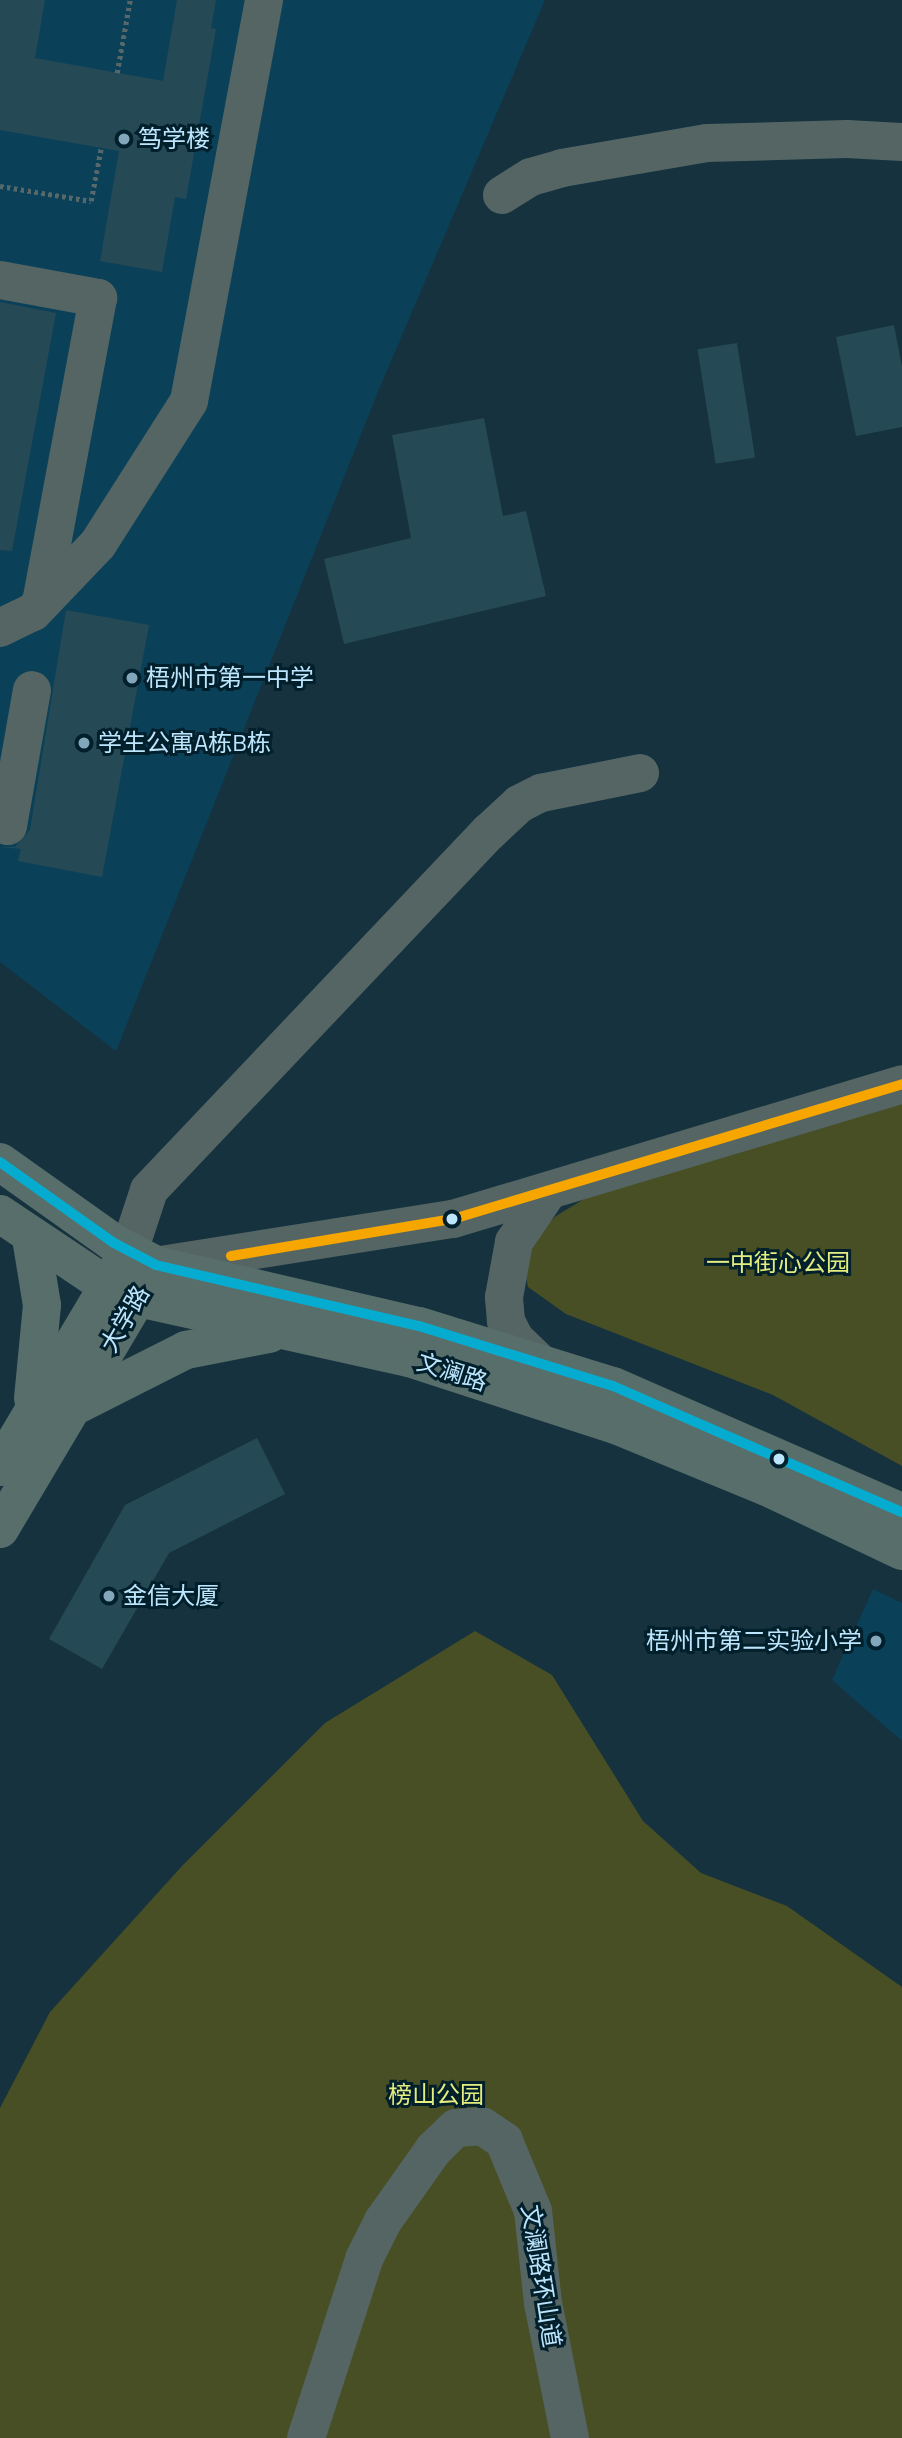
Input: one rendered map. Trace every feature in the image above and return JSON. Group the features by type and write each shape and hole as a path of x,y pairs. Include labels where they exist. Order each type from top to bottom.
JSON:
{"main road":[{"name":"文澜路","path":"0,1162 133,1274 419,1326 613,1387 902,1512"},
{"name":"文澜路","path":"0,1213 31,1238 292,1331 409,1358 618,1426 767,1487 902,1550"},
{"path":"31,1238 42,1305 32,1414"},
{"name":"大学路","path":"0,1529 73,1407 133,1274"},
{"name":"大学路","path":"0,1467 32,1414 133,1274"},
{"path":"73,1407 187,1350 292,1331"}],"street":[{"path":"0,628 41,604 98,544 189,401 264,0"},
{"path":"502,195 531,177 562,169 707,144 847,139 902,142"},
{"path":"0,280 98,298 41,604"},
{"path":"0,824 8,826 32,690"},
{"path":"133,1274 149,1189 489,832 519,804 541,793 640,773"},
{"name":"大学路","path":"133,1274 453,1219 547,1193 902,1084"},
{"path":"542,1365 515,1339 506,1321 504,1297 514,1242 547,1193"},
{"name":"文澜路环山道","path":"306,2438 364,2259 383,2221 442,2142 456,2128 482,2126 504,2141 533,2211 543,2303 569,2438"}],"path":[{"path":"117,73 130,0"},
{"path":"0,186 91,201 101,148"}],"shaded area":[{"name":"梧州市第一中学","path":"0,0 545,0 377,394 116,1051 0,962"},
{"name":"梧州市第二实验小学","path":"873,1589 902,1603 902,1741 832,1680"}],"green space":[{"name":"一中街心公园","path":"902,1094 902,1466 773,1395 566,1314 528,1287 523,1264 530,1241 556,1216 584,1199"},
{"name":"榜山公园","path":"475,1631 552,1675 643,1821 701,1873 787,1906 902,1987 902,2438 0,2438 0,2108 50,2012 182,1866 325,1723"}],"building":[{"name":"笃学楼","path":"0,0 45,0 35,58 163,81 177,0 216,0 211,28 216,29 186,199 175,197 162,272 100,261 119,151 0,130"},
{"path":"0,302 56,313 12,551 0,550"},
{"path":"894,325 902,367 902,427 856,436 836,337"},
{"path":"737,343 755,458 716,464 697,349"},
{"path":"484,418 503,516 526,511 546,596 344,644 324,559 411,538 392,435"},
{"name":"学生公寓A栋B栋","path":"66,610 149,625 102,877 18,861 21,849 0,847 15,847 30,830"},
{"name":"金信大厦","path":"257,1438 285,1494 169,1553 102,1669 49,1639 125,1505"}],"transit line":[{"path":"231,1256 453,1219 902,1084"},
{"path":"0,1162 114,1243 156,1265 419,1326 613,1386 902,1512"}],"place":[{"name":"笃学楼","path":"124,139"},
{"name":"梧州市第一中学","path":"132,678"},
{"name":"学生公寓A栋B栋","path":"84,743"},
{"name":"金信大厦","path":"109,1596"},
{"name":"梧州市第二实验小学","path":"876,1641"}]}
